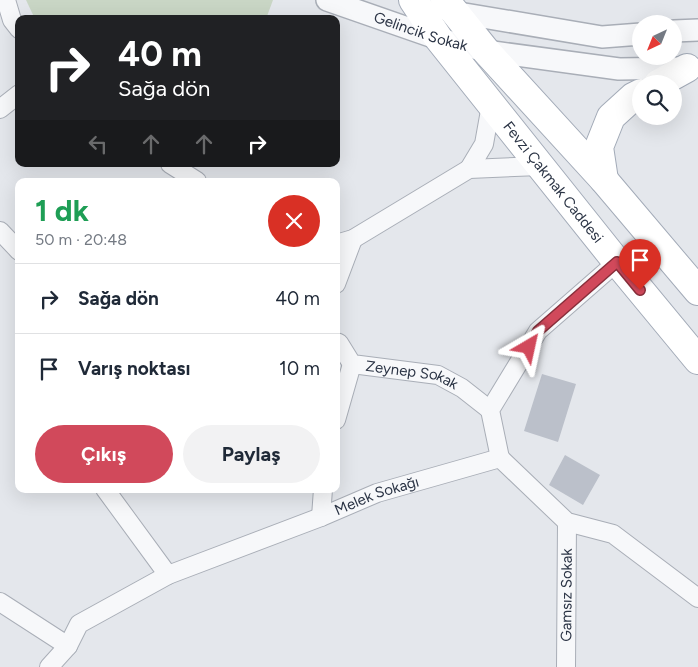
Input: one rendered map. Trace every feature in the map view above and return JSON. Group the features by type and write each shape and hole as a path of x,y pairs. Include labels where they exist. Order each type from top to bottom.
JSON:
{"main road":[{"name":"Fevzi Çakmak Caddesi","path":"413,0 438,39 698,360"},
{"path":"449,6 486,51 604,180 698,291"},
{"path":"677,75 692,68"},
{"path":"604,180 599,147 611,117 632,98"}],"street":[{"path":"6,0 12,20 15,23"},
{"name":"Gelincik Sokak","path":"327,0 438,39 486,51 619,69 692,68"},
{"name":"Gelincik Sokak","path":"423,0 602,37 632,35"},
{"path":"682,31 698,30"},
{"path":"0,110 15,97"},
{"path":"340,243 353,239 469,169 484,144 491,105"},
{"path":"469,169 540,166"},
{"path":"174,167 188,178"},
{"path":"0,232 15,247"},
{"path":"340,273 353,239"},
{"path":"617,262 538,331 490,410 500,458 567,522 613,534 698,598"},
{"name":"Zeynep Sokak","path":"340,345 352,364 438,375 462,388 490,410"},
{"path":"340,406 352,364"},
{"name":"Melek Sokağı","path":"49,667 68,646 79,624 168,575 321,517 376,493 500,458"},
{"path":"108,493 168,575"},
{"path":"321,517 323,493"},
{"name":"Gamsız Sokak","path":"566,667 567,522"},
{"path":"0,602 68,646"}],"green space":[{"path":"26,0 273,0 267,15 33,15"}],"building":[{"path":"542,374 576,384 558,442 524,431"},
{"path":"565,455 600,475 583,505 549,485"}],"route":[{"path":"529,347 538,331 617,262 640,290"}]}
